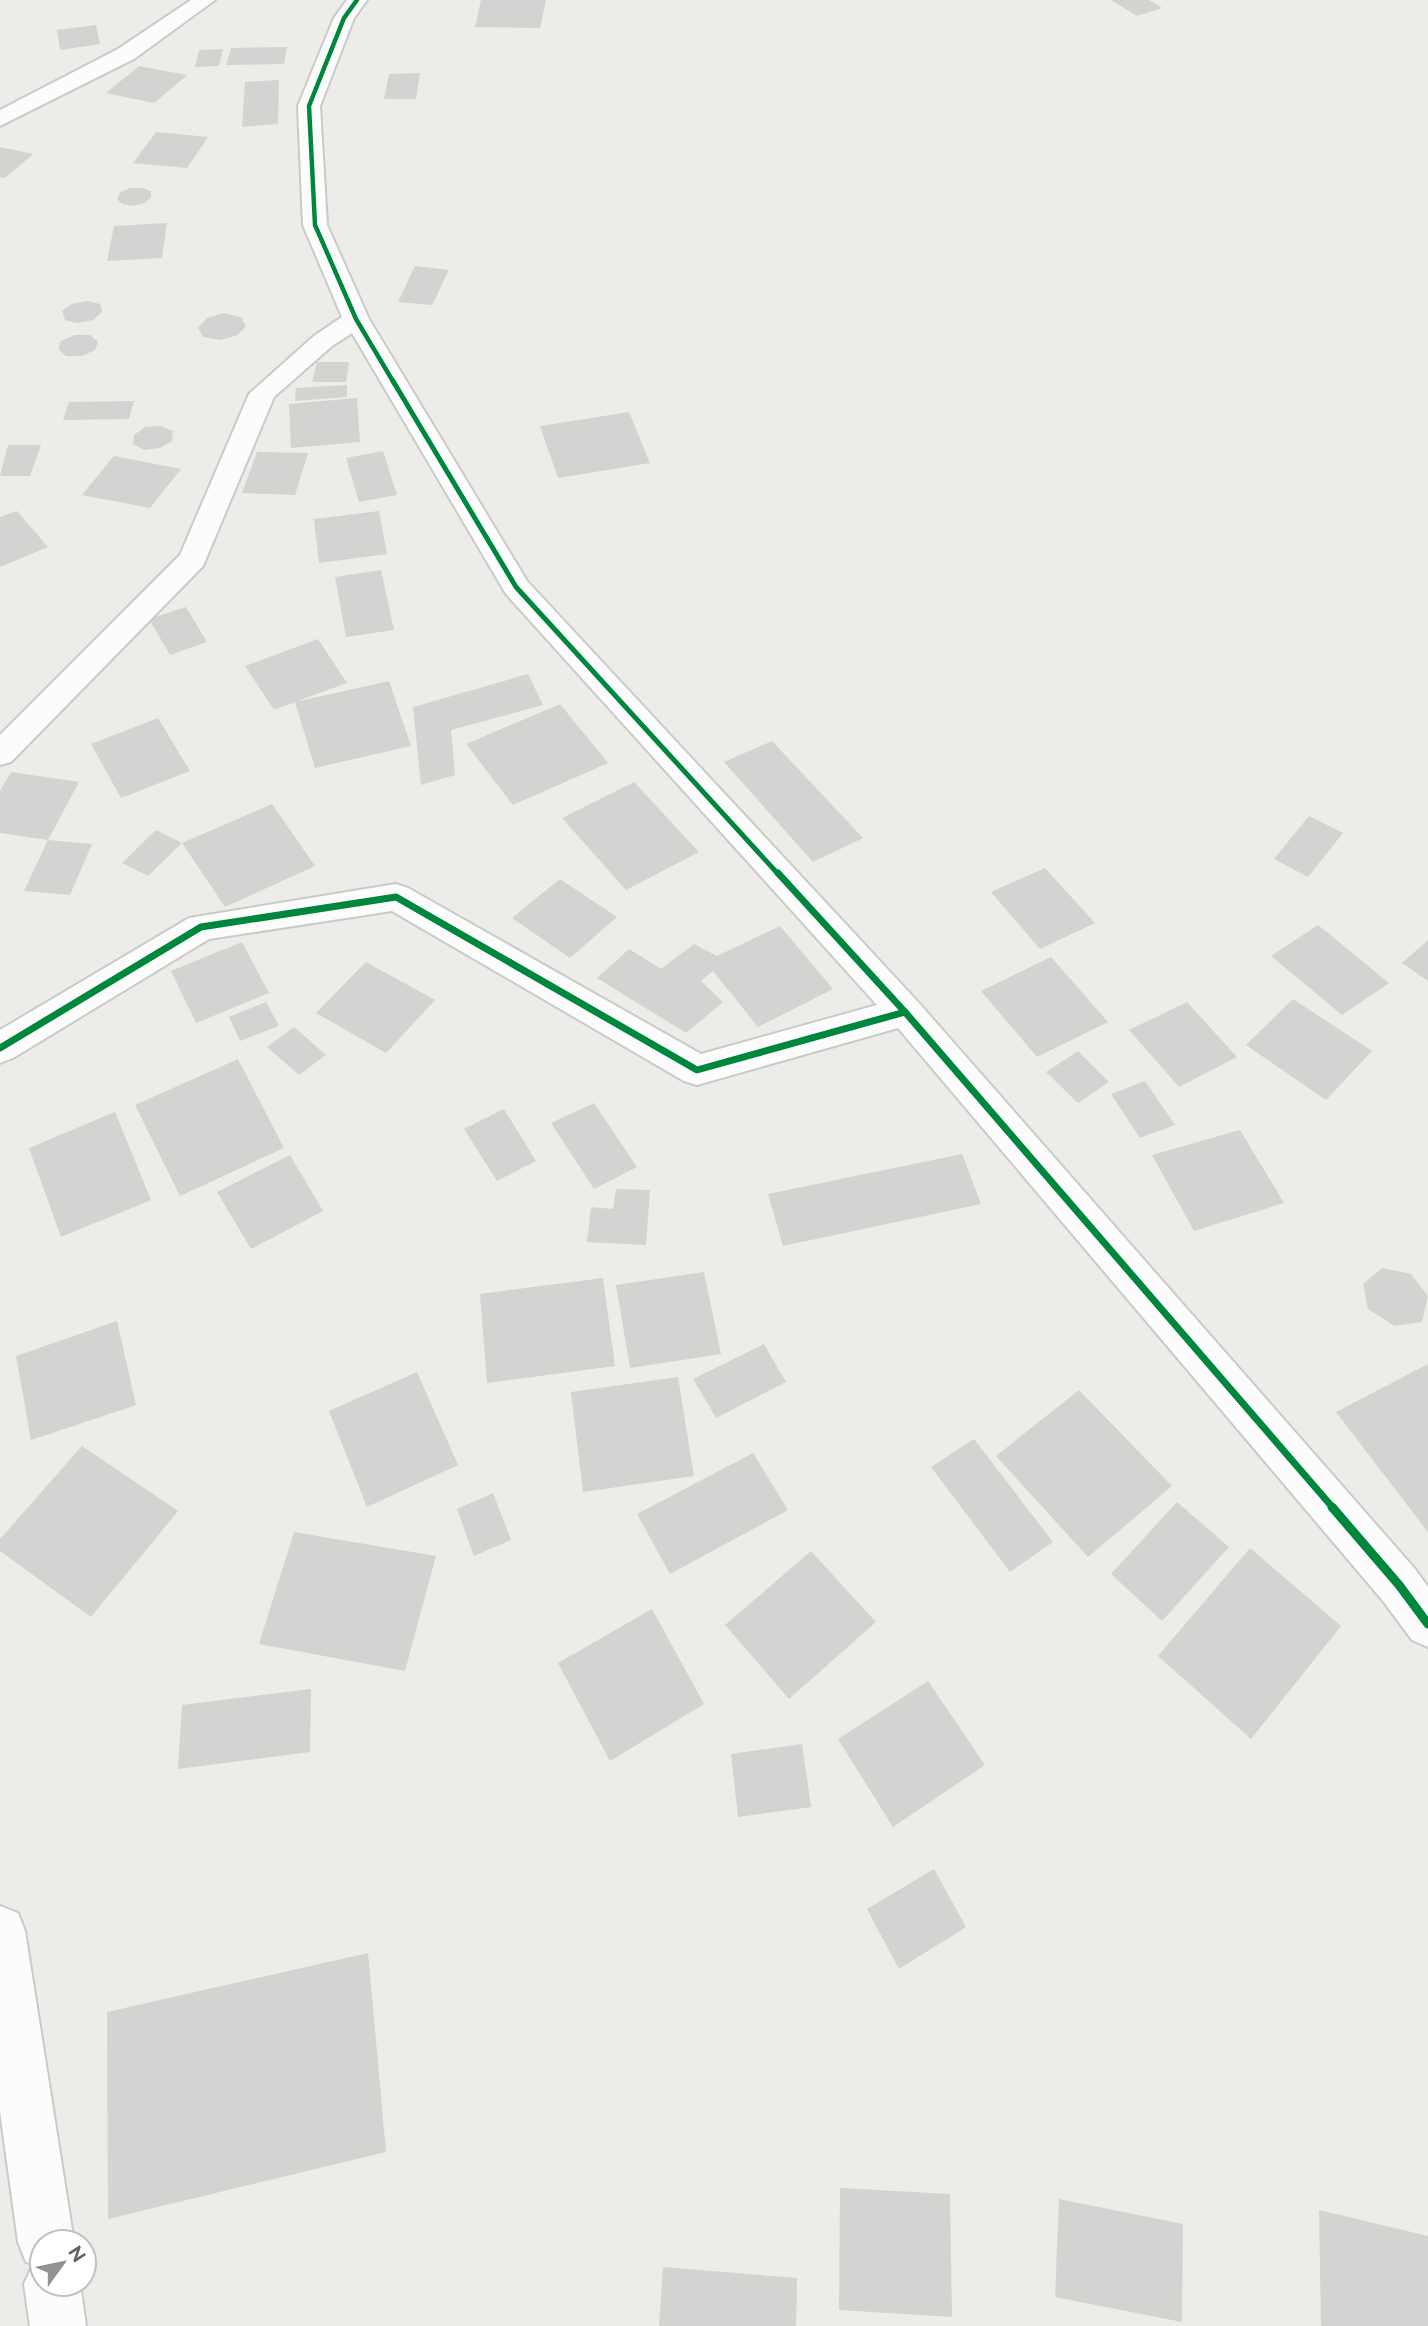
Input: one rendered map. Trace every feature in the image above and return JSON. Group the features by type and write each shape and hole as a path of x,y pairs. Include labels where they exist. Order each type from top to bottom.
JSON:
{"street":[{"path":"0,120 125,54 205,0"},
{"path":"357,0 344,18 309,106 315,225 356,319 516,587 905,1012 1399,1585 1428,1623"},
{"path":"0,754 193,559 262,394 323,341 356,319"},
{"path":"0,1048 201,927 396,897 697,1070 905,1012"},
{"path":"0,1931 44,2228"},
{"path":"54,2298 58,2326"}],"building":[{"path":"481,0 546,0 540,28 475,27"},
{"path":"1111,0 1149,0 1162,8 1137,16"},
{"path":"96,25 100,44 60,50 57,30"},
{"path":"287,47 284,64 226,65 231,48"},
{"path":"223,49 219,66 195,67 199,50"},
{"path":"139,66 187,75 154,103 106,93"},
{"path":"420,73 416,99 384,99 389,74"},
{"path":"279,80 278,124 242,127 245,82"},
{"path":"156,132 208,137 187,168 133,163"},
{"path":"0,147 33,154 5,178 0,177"},
{"path":"130,188 151,191 151,197 145,203 133,206 122,204 117,199 120,193"},
{"path":"167,223 162,258 107,261 114,226"},
{"path":"415,266 449,270 432,305 398,302"},
{"path":"87,301 100,304 102,312 93,320 77,323 65,320 62,311 72,304"},
{"path":"224,313 241,317 246,326 238,335 220,340 203,337 198,328 207,318"},
{"path":"75,335 90,335 98,342 95,350 82,356 66,356 58,349 61,341"},
{"path":"317,362 349,362 346,382 312,382"},
{"path":"347,385 347,397 295,401 296,388"},
{"path":"357,398 360,442 291,448 289,404"},
{"path":"134,401 129,419 63,420 69,402"},
{"path":"629,412 650,463 558,478 540,426"},
{"path":"161,426 173,431 172,441 160,448 144,450 133,444 134,435 145,427"},
{"path":"8,445 41,445 30,476 0,476"},
{"path":"383,451 397,495 359,502 346,458"},
{"path":"257,452 308,453 295,495 242,493"},
{"path":"114,456 181,469 150,508 82,495"},
{"path":"17,511 48,547 0,567 0,517"},
{"path":"379,511 387,554 319,563 314,519"},
{"path":"381,570 394,630 346,637 335,577"},
{"path":"186,607 207,642 170,655 149,619"},
{"path":"318,639 347,683 274,710 245,666"},
{"path":"528,674 543,705 451,730 455,775 421,785 413,707"},
{"path":"389,681 411,746 315,768 295,702"},
{"path":"560,704 608,763 513,805 466,744"},
{"path":"158,718 190,771 121,798 91,744"},
{"path":"772,741 863,838 813,862 724,762"},
{"path":"11,772 79,782 48,840 0,833 0,791"},
{"path":"634,782 699,852 626,890 562,818"},
{"path":"272,804 315,866 225,907 182,843"},
{"path":"1309,816 1343,833 1308,877 1274,859"},
{"path":"156,830 182,843 148,876 122,863"},
{"path":"48,840 92,844 70,895 24,891"},
{"path":"1045,868 1095,923 1040,949 991,892"},
{"path":"560,879 617,917 570,958 512,918"},
{"path":"1318,925 1389,983 1342,1015 1271,956"},
{"path":"780,926 833,989 758,1027 713,971 701,981 723,1002 686,1033 597,978 629,949 661,969 694,944 717,956"},
{"path":"1428,940 1428,981 1402,963"},
{"path":"242,942 269,993 196,1023 171,971"},
{"path":"1051,957 1108,1022 1037,1057 981,991"},
{"path":"366,962 435,1000 386,1053 316,1013"},
{"path":"1293,999 1372,1051 1326,1100 1246,1045"},
{"path":"266,1002 279,1026 240,1041 229,1017"},
{"path":"1187,1002 1237,1057 1179,1087 1129,1030"},
{"path":"294,1027 326,1055 299,1075 267,1047"},
{"path":"1078,1051 1109,1082 1078,1103 1046,1072"},
{"path":"238,1059 284,1148 180,1196 135,1105"},
{"path":"1145,1081 1175,1125 1140,1138 1111,1094"},
{"path":"594,1103 637,1167 594,1189 551,1123"},
{"path":"504,1109 536,1161 497,1181 464,1129"},
{"path":"115,1112 151,1200 61,1237 29,1148"},
{"path":"1240,1130 1284,1203 1194,1231 1152,1155"},
{"path":"962,1154 981,1204 783,1246 768,1194"},
{"path":"290,1155 323,1211 251,1249 217,1192"},
{"path":"616,1189 650,1190 646,1245 587,1242 591,1207 613,1209"},
{"path":"1382,1268 1411,1274 1428,1296 1422,1322 1395,1326 1368,1309 1363,1284"},
{"path":"704,1272 721,1354 630,1368 616,1285"},
{"path":"603,1278 615,1366 487,1383 480,1294"},
{"path":"117,1321 136,1405 31,1440 16,1356"},
{"path":"764,1344 786,1382 716,1418 693,1379"},
{"path":"1428,1364 1428,1532 1336,1412"},
{"path":"417,1372 458,1465 367,1507 329,1411"},
{"path":"678,1377 694,1476 583,1492 571,1392"},
{"path":"1079,1390 1172,1486 1088,1557 996,1456"},
{"path":"974,1439 1053,1542 1010,1572 931,1467"},
{"path":"82,1446 178,1511 91,1617 0,1551 0,1539"},
{"path":"753,1453 788,1510 670,1574 637,1514"},
{"path":"493,1493 511,1540 474,1556 457,1509"},
{"path":"1177,1502 1229,1547 1162,1621 1111,1574"},
{"path":"294,1532 436,1556 405,1671 259,1644"},
{"path":"1250,1548 1341,1626 1251,1739 1158,1656"},
{"path":"811,1551 876,1622 789,1699 725,1625"},
{"path":"652,1609 704,1704 610,1761 558,1663"},
{"path":"928,1681 985,1765 893,1827 838,1739"},
{"path":"311,1689 310,1752 178,1769 182,1705"},
{"path":"802,1744 811,1807 738,1817 731,1754"},
{"path":"934,1869 966,1927 899,1969 867,1909"},
{"path":"368,1953 386,2152 108,2219 107,2012"},
{"path":"840,2188 950,2194 952,2317 839,2310"},
{"path":"1059,2199 1183,2224 1182,2322 1055,2297"},
{"path":"1319,2210 1428,2236 1428,2326 1321,2326"},
{"path":"663,2267 797,2278 796,2326 659,2326"}],"cycle path":[{"path":"357,0 344,18 309,106 315,225 356,319 516,587 905,1012 1399,1585 1428,1624"},
{"path":"0,1048 201,927 396,897 697,1070 905,1012"}]}
